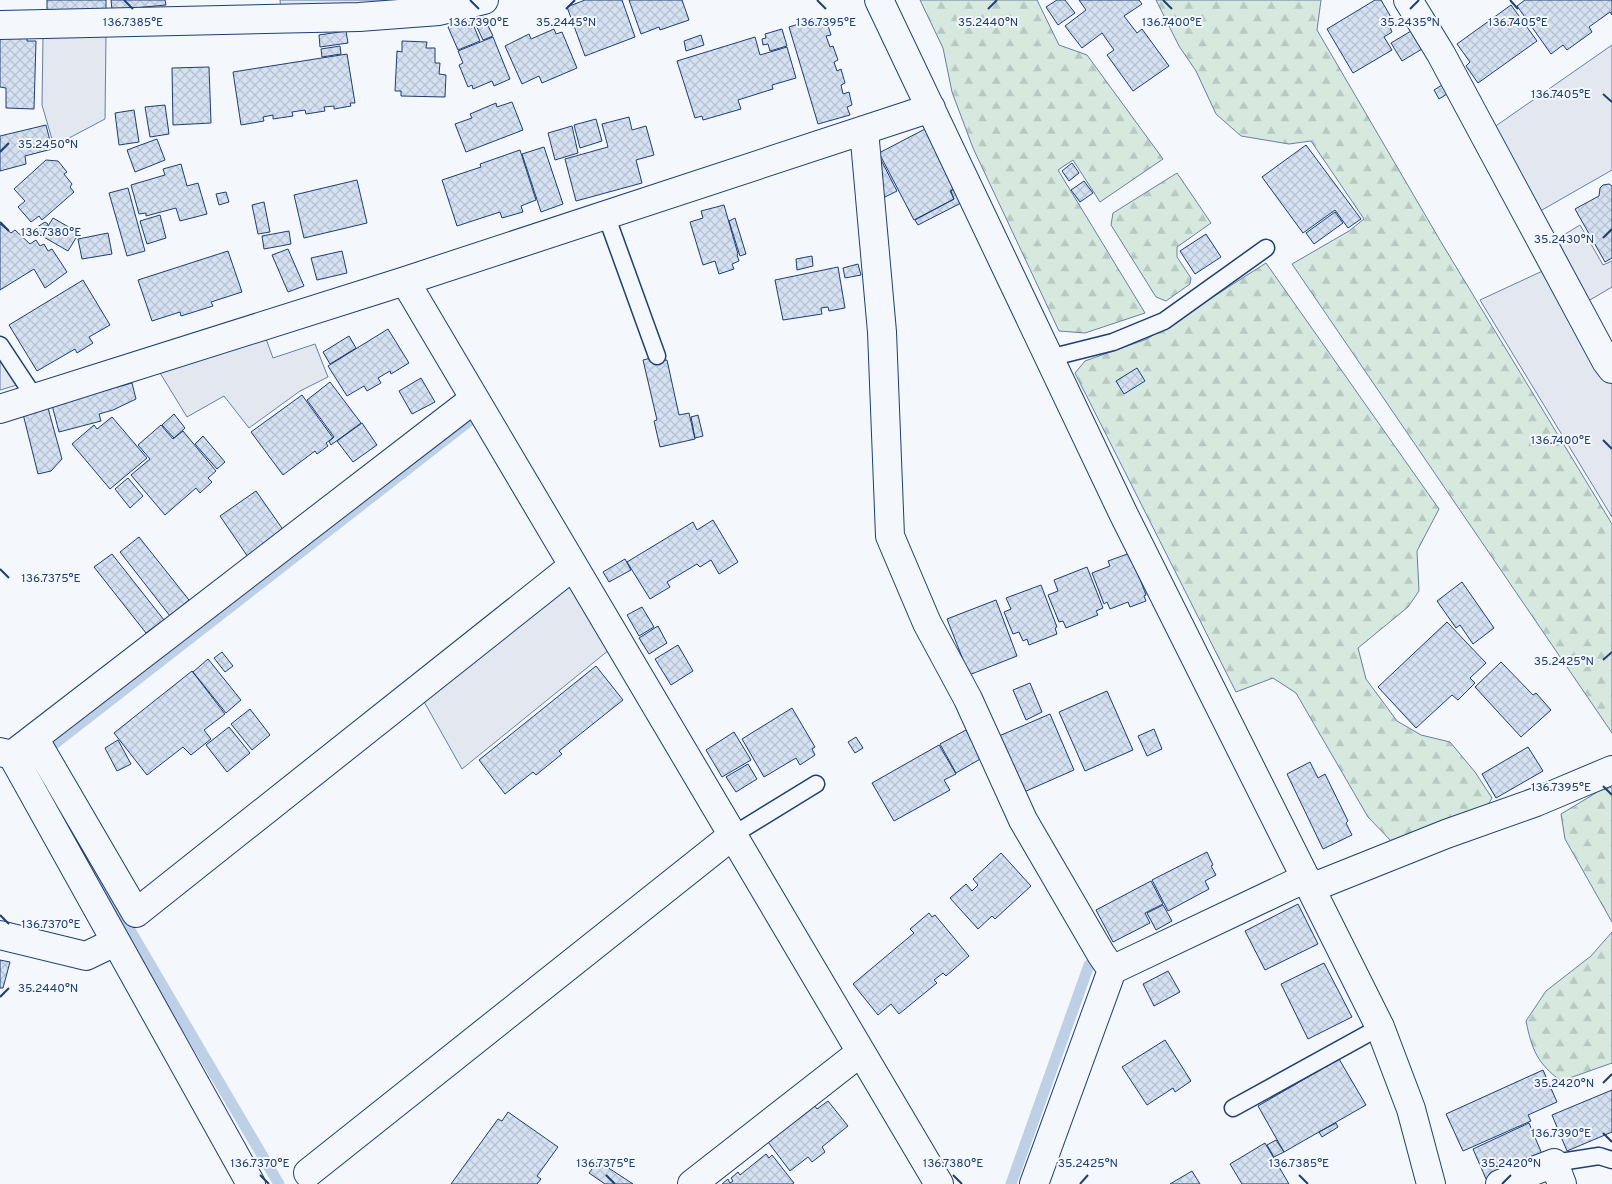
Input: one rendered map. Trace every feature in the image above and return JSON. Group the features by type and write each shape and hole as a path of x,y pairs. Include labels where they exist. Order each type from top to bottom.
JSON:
{"street":[{"path":"1,22 359,17 439,11 484,0"},
{"path":"879,0 1128,522 1380,1027 1411,1109 1431,1184"},
{"path":"1408,0 1441,54 1606,362 1612,369"},
{"path":"0,409 405,281 931,108"},
{"path":"864,130 882,332 890,536 927,623 968,699 1022,820 1112,970"},
{"path":"405,281 939,1184"},
{"path":"251,1184 6,753 34,738 474,399"},
{"path":"34,738 136,912 573,566"},
{"path":"1034,1184 1112,970 1308,883 1536,802 1612,770"},
{"path":"308,1173 732,835"},
{"path":"0,935 86,956 115,942"},
{"path":"692,1184 861,1052"},
{"path":"1500,1184 1558,1173"}],"lane":[{"path":"606,215 657,356"},
{"path":"1049,358 1113,342 1164,321 1266,248"},
{"path":"0,345 35,398"},
{"path":"732,835 816,784"},
{"path":"1233,1108 1380,1027"},
{"path":"1558,1173 1599,1156 1612,1160"}],"green space":[{"path":"920,0 1037,0 1059,45 1087,55 1163,159 1100,202 1073,160 1058,170 1145,313 1085,333 1059,331 973,148 952,92 943,48"},
{"path":"1156,0 1321,0 1317,30 1441,242 1612,524 1612,733 1292,264 1349,231 1364,219 1311,141 1289,144 1241,136 1216,114 1196,71 1179,46"},
{"path":"1177,173 1211,223 1177,247 1177,257 1191,278 1190,284 1166,301 1156,297 1111,225 1113,213"},
{"path":"1266,263 1439,509 1417,551 1419,591 1408,607 1358,648 1366,679 1397,721 1421,735 1450,742 1475,772 1492,798 1485,810 1394,844 1368,817 1296,693 1273,678 1236,692 1075,373 1085,361 1147,339"},
{"path":"1612,787 1612,922 1565,839 1561,814 1599,791"},
{"path":"1612,932 1612,1063 1561,1081 1541,1062 1533,1048 1526,1021 1546,991 1591,956"}],"shaded area":[{"path":"280,0 390,0 391,5 281,12"},
{"path":"43,36 106,36 105,119 54,146 42,105"},
{"path":"1612,45 1612,170 1535,214 1490,130"},
{"path":"1580,225 1603,265 1612,261 1612,287 1583,304 1549,244"},
{"path":"1549,268 1612,380 1612,517 1480,300"},
{"path":"265,336 273,358 315,344 328,377 300,391 249,428 224,396 187,417 157,368"},
{"path":"0,359 17,385 0,390"},
{"path":"570,579 609,650 462,769 422,698"}],"building":[{"path":"47,0 106,0 106,13 47,12"},
{"path":"111,0 165,0 166,5 112,10"},
{"path":"585,0 622,0 635,37 585,56 567,7"},
{"path":"629,0 682,0 689,20 660,30 659,27 641,34"},
{"path":"1057,0 1065,0 1075,13 1058,25 1046,7"},
{"path":"1079,0 1139,0 1142,4 1124,16 1137,33 1142,29 1169,66 1133,91 1107,55 1114,50 1102,33 1082,48 1065,26 1086,10"},
{"path":"1375,0 1381,0 1395,24 1390,27 1392,32 1384,37 1392,50 1353,73 1327,29"},
{"path":"1525,0 1612,0 1612,15 1610,12 1589,27 1592,32 1567,50 1563,45 1551,54 1517,6"},
{"path":"1511,5 1537,41 1478,83 1466,66 1470,62 1457,44"},
{"path":"470,17 480,41 458,50 448,27"},
{"path":"484,17 493,36 483,40 474,21"},
{"path":"821,17 822,21 826,19 831,35 826,36 830,47 833,46 838,60 834,62 837,71 841,69 845,83 841,85 843,94 849,92 852,105 847,107 850,115 818,124 789,27"},
{"path":"1416,28 1427,46 1402,61 1391,43"},
{"path":"554,29 556,34 562,32 577,68 542,83 539,76 522,84 505,46 529,34 531,39"},
{"path":"782,29 787,46 770,51 768,44 763,45 762,39 766,38 765,34"},
{"path":"346,31 348,43 320,47 319,35"},
{"path":"701,35 704,45 686,51 684,41"},
{"path":"0,37 27,37 27,41 36,41 34,109 6,108 6,88 0,87"},
{"path":"493,37 510,79 494,86 492,81 473,89 472,85 468,87 459,65 463,63 458,51"},
{"path":"755,37 760,55 787,47 796,78 772,85 773,89 738,100 741,109 703,120 702,116 695,118 677,61"},
{"path":"402,41 427,42 426,48 435,48 435,63 440,63 439,74 446,75 445,97 401,96 401,91 395,91 397,51 402,52"},
{"path":"340,46 341,54 322,57 321,49"},
{"path":"347,54 355,103 350,103 351,106 334,109 334,106 324,107 325,111 306,114 305,110 292,112 293,116 273,119 273,115 263,117 264,121 241,125 233,72"},
{"path":"209,67 211,123 173,125 172,68"},
{"path":"1442,85 1447,94 1439,99 1434,90"},
{"path":"512,102 523,130 466,152 455,124 472,118 470,114 496,103 497,107"},
{"path":"165,105 169,134 150,137 145,107"},
{"path":"134,110 139,142 119,145 115,113"},
{"path":"629,117 632,130 646,126 654,155 636,160 642,183 576,201 565,159 608,147 602,124"},
{"path":"596,119 602,141 580,148 574,125"},
{"path":"46,125 52,149 25,156 26,164 0,171 0,136"},
{"path":"572,126 578,153 555,160 548,133"},
{"path":"925,129 955,188 950,191 954,199 914,220 879,153"},
{"path":"157,139 165,160 135,172 127,150"},
{"path":"1306,145 1361,219 1348,228 1335,210 1303,233 1262,177"},
{"path":"544,147 563,204 541,212 522,154"},
{"path":"520,150 536,200 521,206 523,212 502,218 500,212 457,226 442,180 481,167 480,164"},
{"path":"878,154 897,191 883,198"},
{"path":"46,160 58,161 67,172 64,174 72,184 70,187 74,192 42,220 39,216 31,222 18,207 25,201 14,189"},
{"path":"1072,163 1079,173 1069,181 1062,171"},
{"path":"181,164 187,186 198,183 207,214 180,221 176,208 146,216 146,213 139,214 131,185 165,175 163,169"},
{"path":"357,180 367,223 304,238 294,195"},
{"path":"1084,181 1093,193 1080,202 1071,190"},
{"path":"1609,184 1612,186 1612,258 1605,262 1575,209 1599,196 1600,188 1603,185"},
{"path":"128,188 145,251 127,256 109,193"},
{"path":"954,189 961,203 918,225 915,220 954,199 951,191"},
{"path":"226,192 229,202 219,205 216,194"},
{"path":"264,202 270,232 258,234 252,205"},
{"path":"724,205 739,261 732,264 734,269 719,274 715,261 703,265 690,222 703,218 701,211"},
{"path":"1335,212 1343,223 1314,244 1306,233"},
{"path":"160,215 166,238 147,244 140,221"},
{"path":"53,218 79,233 68,251 42,236"},
{"path":"735,218 746,254 740,256 729,221"},
{"path":"45,222 48,224 42,234 34,229"},
{"path":"0,224 11,233 15,230 30,244 36,240 40,246 44,244 48,251 52,249 67,272 45,288 34,269 0,290"},
{"path":"289,231 291,244 264,249 262,236"},
{"path":"108,233 112,254 82,259 78,239"},
{"path":"1206,234 1221,257 1195,274 1180,251"},
{"path":"288,249 304,286 288,292 272,255"},
{"path":"228,251 242,292 211,302 213,306 181,316 180,312 152,321 138,280"},
{"path":"342,251 347,273 317,280 311,258"},
{"path":"812,256 813,266 797,270 796,259"},
{"path":"858,264 861,275 845,278 843,268"},
{"path":"838,267 845,308 829,311 828,307 821,308 822,314 783,320 775,280"},
{"path":"83,280 110,325 89,337 93,343 77,353 75,349 37,371 9,325"},
{"path":"388,329 409,363 391,374 390,371 378,378 381,383 367,391 364,386 347,396 328,366"},
{"path":"349,336 356,348 330,364 323,352"},
{"path":"659,356 660,361 667,360 679,415 689,413 695,439 660,447 654,421 657,420 643,360"},
{"path":"1137,368 1145,381 1124,394 1116,381"},
{"path":"421,378 435,402 412,414 399,391"},
{"path":"330,382 361,423 331,445 329,441 334,437 307,400"},
{"path":"132,383 136,399 113,410 99,414 101,421 59,432 52,405"},
{"path":"302,395 333,438 326,443 328,446 317,454 315,451 283,475 251,432"},
{"path":"48,408 62,459 51,471 38,474 23,414"},
{"path":"174,414 185,428 174,438 162,425"},
{"path":"698,415 703,436 695,438 691,417"},
{"path":"112,417 147,458 110,489 72,444 94,425 97,429"},
{"path":"362,423 377,445 353,462 337,441"},
{"path":"161,425 173,439 183,431 216,471 208,478 212,482 200,493 196,488 165,515 131,475 150,459 138,445"},
{"path":"203,436 225,462 217,469 195,444"},
{"path":"128,478 143,496 130,508 115,489"},
{"path":"256,491 284,531 248,557 220,516"},
{"path":"713,520 738,562 719,574 711,560 700,567 697,564 667,582 670,587 650,599 627,562 693,522 697,530"},
{"path":"139,537 189,600 170,616 120,552"},
{"path":"1130,553 1146,595 1144,596 1146,601 1130,607 1128,602 1110,609 1107,602 1104,604 1092,573 1110,566 1108,561"},
{"path":"112,554 164,620 146,633 94,567"},
{"path":"625,559 631,570 609,582 603,572"},
{"path":"1087,567 1103,608 1096,611 1098,615 1066,628 1063,621 1059,622 1048,595 1058,591 1054,580"},
{"path":"1462,582 1494,628 1473,644 1460,625 1456,628 1437,601"},
{"path":"1041,585 1057,627 1055,628 1057,634 1029,645 1027,639 1023,641 1019,632 1013,634 1004,612 1011,609 1006,598"},
{"path":"996,600 1017,656 969,675 947,619"},
{"path":"642,607 654,627 639,636 627,615"},
{"path":"1447,622 1486,663 1470,678 1475,683 1458,700 1452,695 1416,728 1378,687"},
{"path":"658,626 667,643 649,654 639,638"},
{"path":"678,645 693,671 671,685 655,659"},
{"path":"222,652 233,666 225,672 214,658"},
{"path":"208,659 241,700 226,713 193,672"},
{"path":"1501,662 1533,695 1536,693 1551,710 1521,737 1475,687"},
{"path":"596,666 623,700 559,751 562,754 536,775 533,772 505,794 479,760"},
{"path":"192,671 225,714 204,730 211,739 191,755 183,747 147,775 114,733"},
{"path":"1030,683 1042,712 1026,720 1013,690"},
{"path":"1107,691 1133,750 1085,771 1059,712"},
{"path":"792,708 815,747 812,749 815,755 800,765 796,758 764,777 742,739"},
{"path":"250,709 270,735 252,750 231,724"},
{"path":"1050,714 1074,770 1024,792 999,736"},
{"path":"229,727 250,753 227,772 206,745"},
{"path":"1154,729 1162,749 1147,756 1138,736"},
{"path":"966,730 982,758 956,773 940,744"},
{"path":"734,732 751,760 722,777 706,750"},
{"path":"856,737 863,748 855,753 848,742"},
{"path":"118,740 131,764 117,771 105,748"},
{"path":"939,745 956,774 944,780 950,790 894,821 872,783"},
{"path":"1528,747 1543,771 1496,798 1482,774"},
{"path":"1310,762 1318,778 1325,774 1348,821 1346,823 1352,835 1323,849 1287,774"},
{"path":"748,764 757,779 736,792 726,777"},
{"path":"1207,852 1216,875 1205,881 1209,889 1168,911 1152,880"},
{"path":"1001,853 1031,886 995,919 992,916 978,929 950,898 966,884 972,891 978,885 973,879"},
{"path":"1151,881 1163,904 1145,913 1150,923 1113,942 1096,910"},
{"path":"1298,904 1318,944 1265,970 1245,931"},
{"path":"1163,905 1172,921 1156,930 1147,913"},
{"path":"929,913 932,917 935,915 969,956 946,976 943,973 934,980 937,983 899,1014 891,1004 878,1015 853,984 914,933 910,929"},
{"path":"0,960 10,962 3,988 0,988"},
{"path":"1324,963 1352,1017 1308,1039 1281,984"},
{"path":"1168,971 1180,992 1154,1006 1143,984"},
{"path":"1165,1040 1191,1081 1175,1092 1173,1088 1147,1105 1122,1067"},
{"path":"1339,1059 1366,1105 1284,1152 1258,1106"},
{"path":"1543,1070 1557,1102 1528,1115 1531,1121 1463,1151 1446,1114"},
{"path":"1612,1090 1612,1132 1567,1151 1552,1115"},
{"path":"828,1101 848,1126 822,1147 825,1152 812,1162 808,1157 790,1171 768,1142 814,1105 817,1109"},
{"path":"508,1112 558,1147 537,1176 541,1179 537,1184 451,1184 498,1119 502,1121"},
{"path":"1336,1123 1338,1127 1322,1137 1319,1132"},
{"path":"1529,1123 1542,1154 1486,1179 1473,1149"},
{"path":"1276,1140 1284,1152 1274,1157 1267,1145"},
{"path":"1265,1143 1289,1184 1242,1184 1230,1164"},
{"path":"766,1154 769,1158 772,1155 794,1183 722,1184 728,1179 730,1183 733,1181 731,1178 738,1172 740,1175"},
{"path":"598,1161 633,1184 605,1184 589,1173"},
{"path":"1192,1171 1200,1184 1170,1184"}],"waterway":[{"path":"53,745 472,419"},
{"path":"32,763 279,1184"},
{"path":"1011,1184 1089,965"}]}
